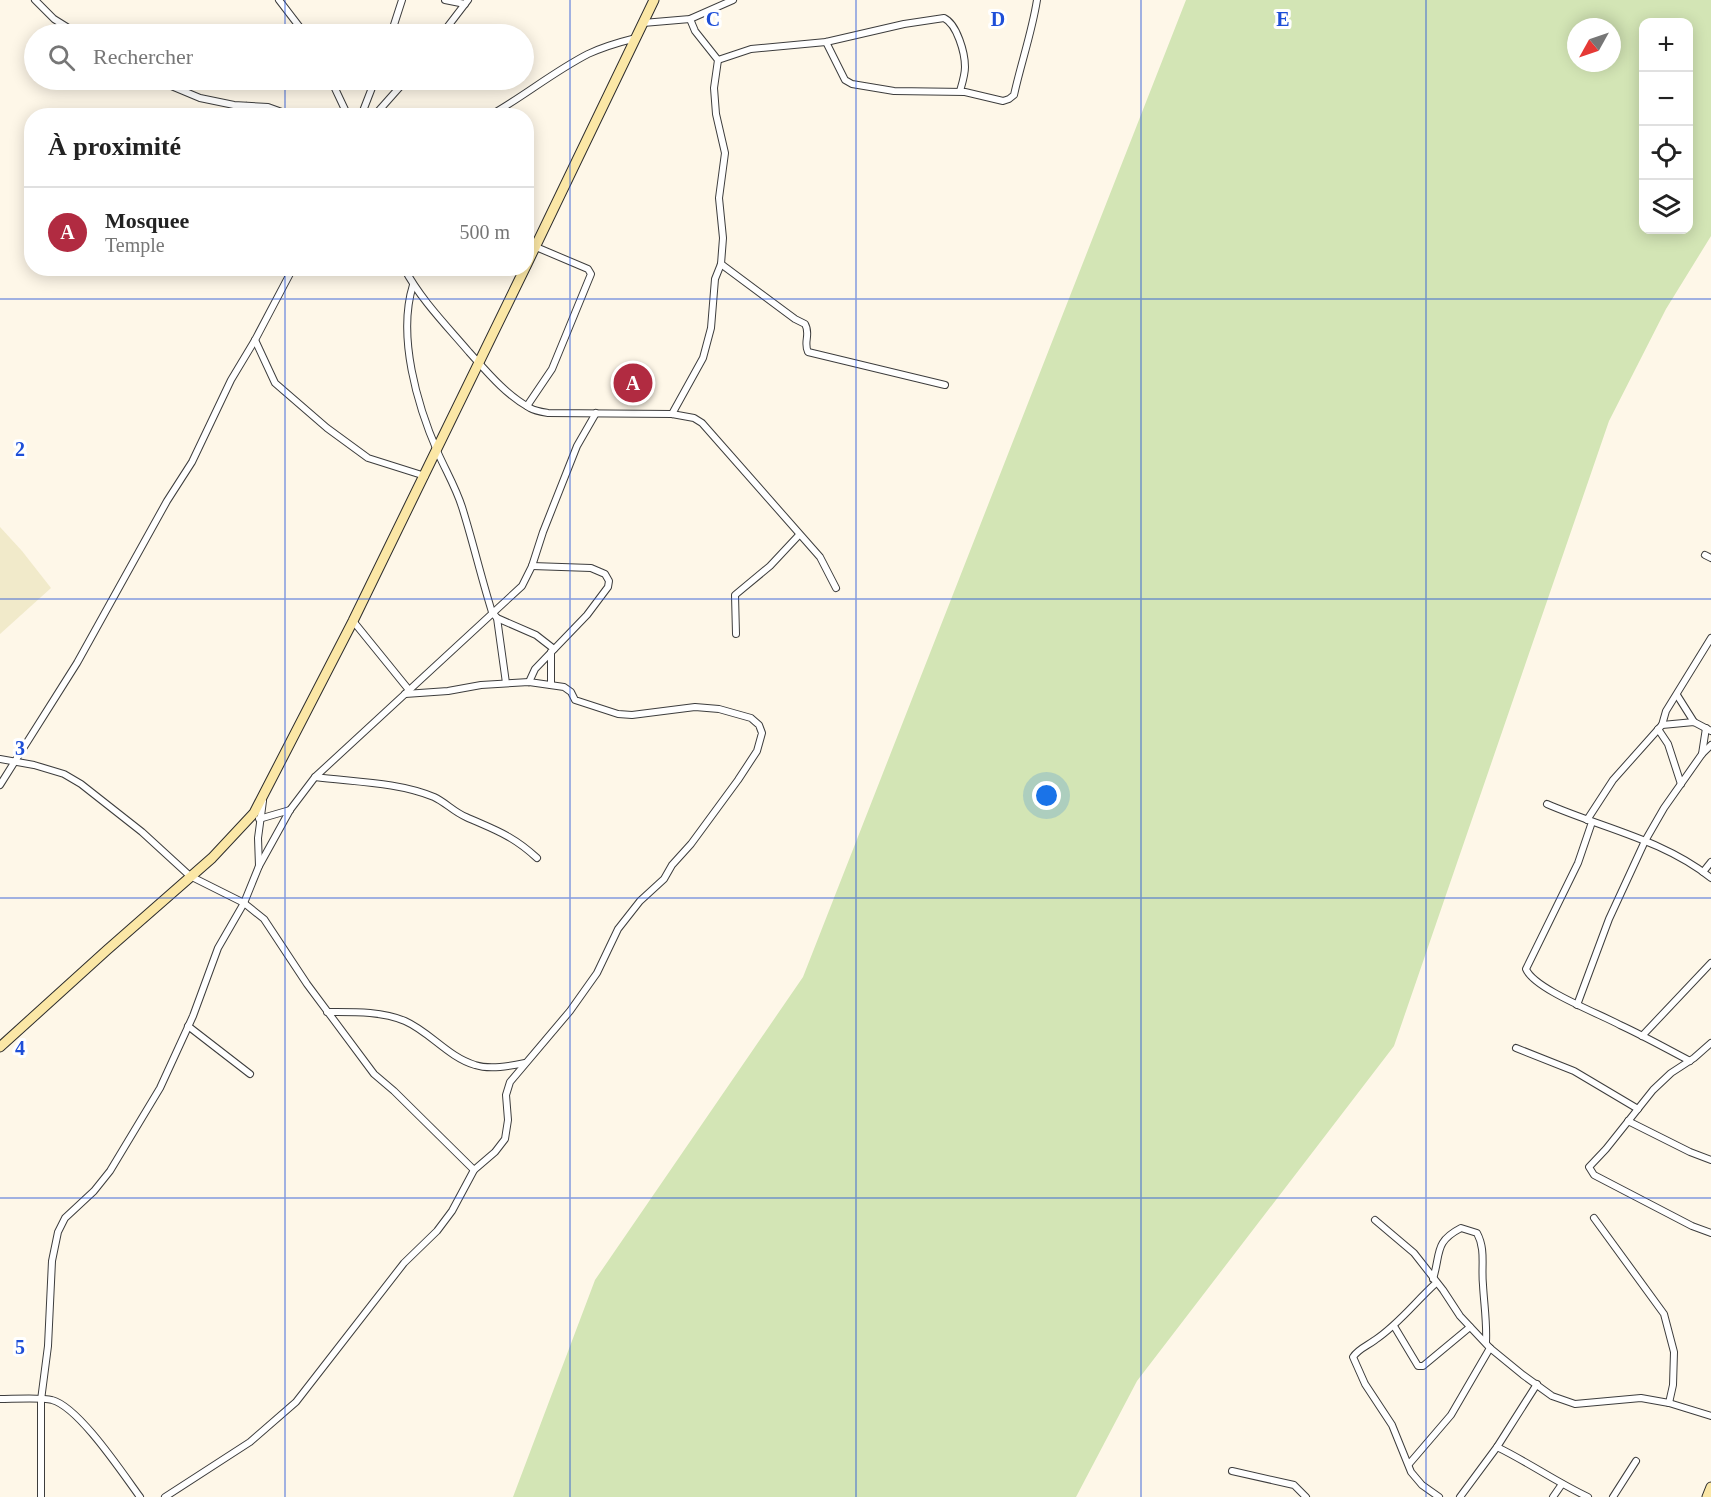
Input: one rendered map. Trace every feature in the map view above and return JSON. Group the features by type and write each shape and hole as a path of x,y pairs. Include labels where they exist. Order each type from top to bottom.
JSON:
{"street":[{"path":"35,0 61,24"},
{"path":"279,0 297,24"},
{"path":"394,24 402,0"},
{"path":"445,0 466,2"},
{"path":"534,250 654,0"},
{"path":"643,23 690,19 733,0"},
{"path":"826,42 845,80 852,84 894,91 960,91 1003,101 1014,95 1037,0"},
{"path":"450,24 466,2"},
{"path":"718,60 751,48 826,42 903,24 944,18 950,21 959,36 965,66 960,91"},
{"path":"672,414 703,358 711,328 715,279 721,264 723,238 719,198 725,153 716,114 714,88 718,60 695,31 690,19"},
{"path":"534,88 552,75 589,54 637,38"},
{"path":"181,90 200,98 270,108"},
{"path":"336,90 344,108"},
{"path":"364,108 371,90"},
{"path":"381,108 397,90"},
{"path":"504,108 532,90"},
{"path":"243,108 247,106"},
{"path":"526,406 552,369 591,274 588,269 536,246"},
{"path":"721,264 805,324 808,332 806,345 808,352 945,385"},
{"path":"0,785 77,663 167,501 192,462 231,380 289,276"},
{"path":"408,276 428,305 480,363 526,406 548,413 672,414 694,418 702,423 820,557 836,588"},
{"path":"0,1047 212,858 254,813 353,621 522,276"},
{"path":"412,285 406,322 416,388 437,451 462,504 495,615 506,683"},
{"path":"255,340 275,383 327,428 368,458 425,476"},
{"path":"41,1497 41,1400 48,1346 52,1261 58,1232 65,1218 94,1191 110,1171 160,1088 188,1026 218,948 244,903 260,866 290,810 315,777 495,615 522,586 532,566 577,446 596,413"},
{"path":"736,634 735,595 770,566 799,535"},
{"path":"529,682 535,669 587,615 608,587 609,581 605,574 591,568 532,566"},
{"path":"495,615 536,635 553,650"},
{"path":"353,621 407,692"},
{"path":"1690,1061 1642,1035 1577,1005 1538,982 1529,975 1526,969 1578,862 1589,821 1613,780 1660,727 1666,711 1711,639"},
{"path":"551,685 553,650"},
{"path":"165,1497 250,1442 296,1402 404,1263 442,1224 452,1211 474,1170 495,1152 505,1139 508,1120 506,1095 510,1082 570,1011 597,973 618,929 640,901 664,879 672,865 691,844 743,773 757,751 762,733 759,725 751,718 719,709 694,707 632,715 618,714 579,702 568,689 529,682 481,685 448,691 407,692"},
{"path":"1677,695 1694,722 1708,729 1702,754"},
{"path":"1660,727 1694,722"},
{"path":"1660,727 1681,784"},
{"path":"1577,1005 1609,919 1645,841 1664,808 1702,754 1711,745"},
{"path":"0,759 64,774 81,784 142,832 190,876 244,903 264,919 327,1012 374,1074 474,1170"},
{"path":"315,777 376,784 434,798 464,816 494,827 537,858"},
{"path":"260,866 257,856 259,819 264,795"},
{"path":"1547,804 1675,853 1711,878"},
{"path":"259,819 290,810"},
{"path":"1703,872 1711,862"},
{"path":"1642,1035 1711,963"},
{"path":"327,1012 366,1012 402,1020 420,1028 457,1056 476,1066 508,1066 525,1063"},
{"path":"188,1026 250,1074"},
{"path":"1711,1043 1671,1073 1653,1090 1589,1167 1594,1175 1692,1226 1711,1233"},
{"path":"1516,1048 1574,1071 1638,1109"},
{"path":"1628,1121 1689,1152 1711,1160"},
{"path":"1594,1218 1664,1314 1674,1352 1673,1385 1669,1403"},
{"path":"1375,1220 1414,1253 1470,1327 1490,1348 1552,1396 1575,1404 1641,1398 1669,1403 1711,1416"},
{"path":"1439,1497 1411,1472 1392,1425 1365,1384 1353,1357 1407,1315 1435,1281 1440,1244 1448,1235 1461,1228 1477,1233 1484,1254 1482,1281 1487,1322 1486,1342"},
{"path":"1394,1326 1418,1366 1423,1366 1470,1327"},
{"path":"1409,1464 1451,1415 1490,1348"},
{"path":"1460,1497 1497,1447 1537,1384"},
{"path":"0,1399 52,1400 80,1420 97,1438 140,1497"},
{"path":"1497,1447 1532,1464 1562,1484 1588,1497"},
{"path":"1613,1497 1635,1461"},
{"path":"1232,1471 1294,1485 1306,1497"},
{"path":"1553,1497 1562,1484"},
{"path":"1707,1497 1711,1487"}],"shaded area":[{"path":"0,527 51,588 0,634"}],"green space":[{"path":"1186,0 1711,0 1711,236 1666,309 1609,421 1394,1046 1137,1381 1076,1497 513,1497 595,1280 803,977"}],"place":[{"name":"Mosquee","path":"633,383"}]}
